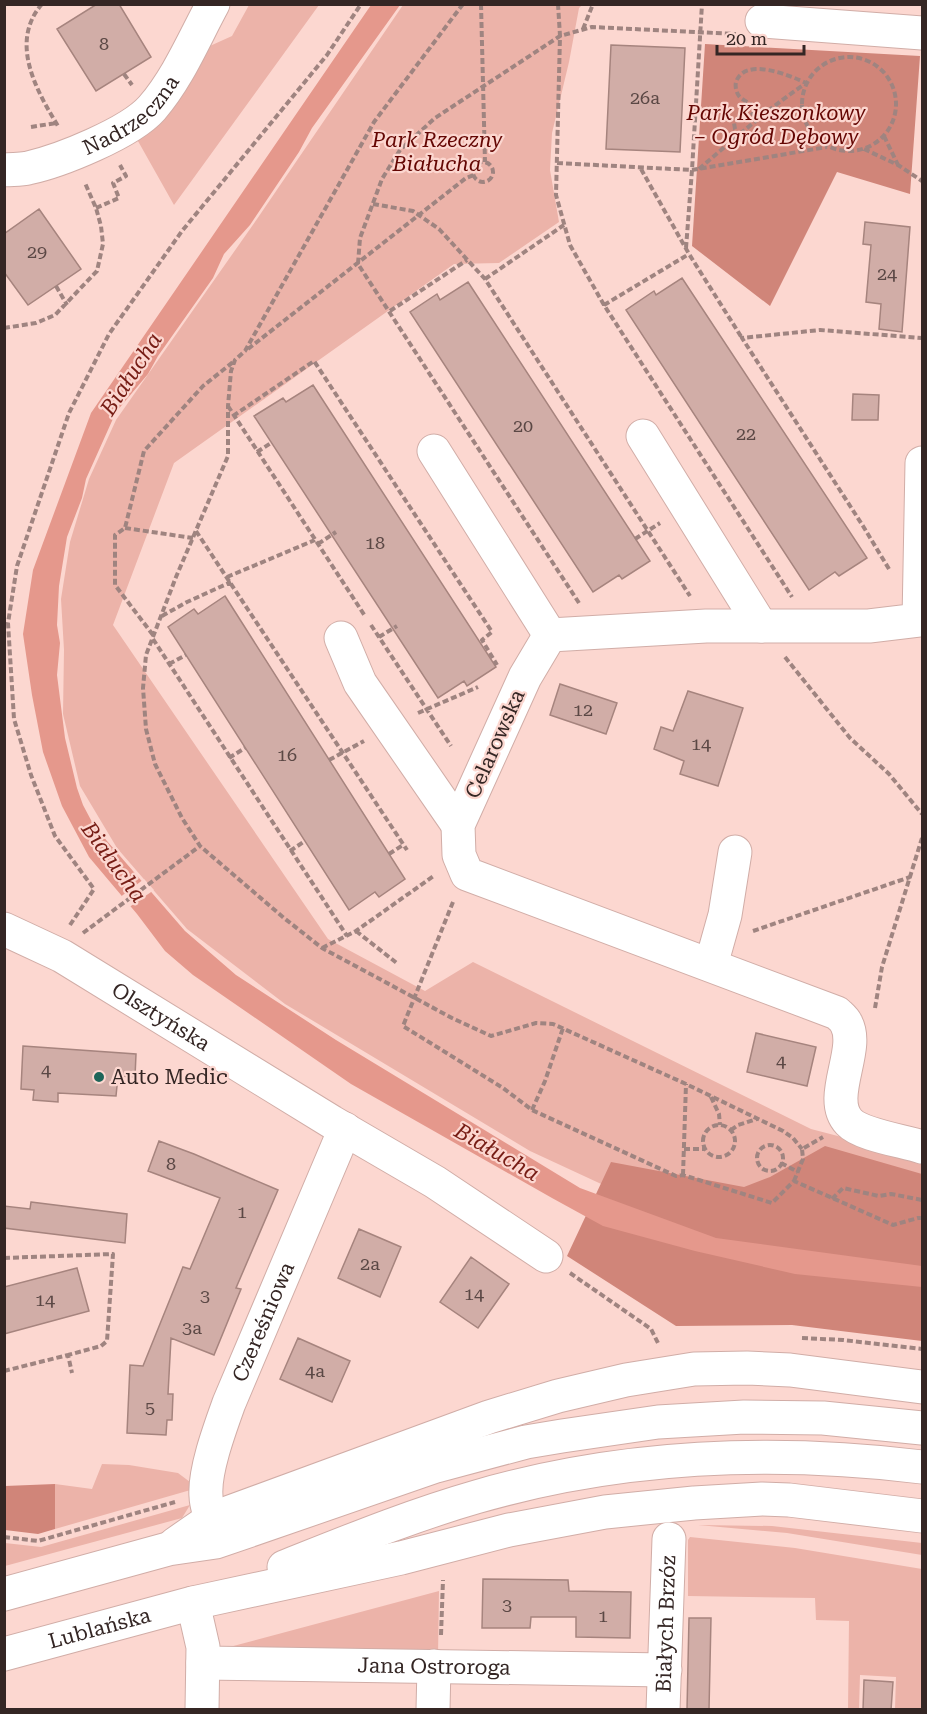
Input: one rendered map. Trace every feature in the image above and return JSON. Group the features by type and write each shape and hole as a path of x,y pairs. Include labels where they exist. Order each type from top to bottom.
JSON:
{"main road":[{"name":"Nadrzeczna","path":"4,170 26,169 73,154 136,122 151,109 175,75 213,4"},
{"path":"762,21 922,33"},
{"path":"643,436 761,626"},
{"path":"434,451 550,635 706,626 869,626 919,620 922,463"},
{"name":"Celarowska","path":"461,851 525,677 550,635"},
{"path":"341,638 360,683 461,851 714,954 837,1012 847,1023 850,1037 841,1107 848,1121 861,1130 922,1146"},
{"path":"714,954 725,915 735,852"},
{"name":"Olsztyńska","path":"4,929 62,956 345,1130 435,1182 546,1256"},
{"name":"Czereśniowa","path":"211,1520 206,1502 206,1486 225,1413 345,1130"},
{"path":"168,1548 211,1520 489,1417 558,1396 626,1380 694,1369 747,1368 790,1370 922,1387"},
{"path":"4,1594 168,1548 216,1542 436,1466 525,1442 658,1422 734,1418 823,1418 910,1426"},
{"path":"194,1603 388,1525 478,1496 541,1481 654,1462 713,1458 788,1456 907,1465"},
{"path":"194,1603 401,1558 555,1520 628,1509 732,1500 789,1500 922,1516"},
{"name":"Białych Brzóz","path":"663,1710 669,1539"},
{"path":"194,1603 200,1628 203,1663 202,1710"},
{"name":"Lublańska","path":"4,1654 194,1603"},
{"name":"Jana Ostroroga","path":"203,1663 665,1670"},
{"path":"433,1710 437,1666"}],"path":[{"path":"42,4 35,13 27,33 28,66 42,100 62,132"},
{"path":"68,928 94,889 55,836 31,775 14,719 8,623 17,566 69,413 109,334 183,231 327,55 361,4"},
{"path":"481,4 485,162"},
{"path":"558,4 560,36 556,195 570,245 580,266 802,611 809,626"},
{"path":"583,30 593,4"},
{"path":"686,248 702,4"},
{"path":"560,36 435,118 400,150 382,179 360,238 358,264 598,632"},
{"path":"699,169 778,102 806,83 823,64 847,56 862,58 875,64 886,74 894,87 897,102 895,117 889,130 864,149 840,151 827,146 815,138 806,126 802,104 806,83"},
{"path":"739,136 734,123 740,117 747,118 754,113 754,107 739,97 736,90 736,81 742,75 753,70 765,69 792,76 806,83"},
{"path":"30,127 56,123"},
{"path":"884,136 898,165"},
{"path":"557,163 692,170 827,146"},
{"path":"864,149 898,165 922,181"},
{"path":"96,208 119,198 113,183 123,180 126,176 115,156"},
{"path":"474,175 481,181 490,179 493,170 485,162"},
{"path":"474,175 476,166 485,162"},
{"path":"641,169 689,254 863,526 893,577"},
{"path":"245,351 466,178 474,175"},
{"path":"4,328 36,323 55,315 97,271 102,244 96,208 82,176"},
{"path":"374,204 412,211 439,229 485,279 700,612 706,626"},
{"path":"485,279 564,225"},
{"path":"604,304 689,254"},
{"path":"390,311 467,260"},
{"path":"56,286 67,305"},
{"path":"742,338 820,330 922,338"},
{"path":"235,360 203,386 144,451 125,528 115,535 115,585 153,637 229,758 347,936"},
{"path":"233,416 315,361 492,632 482,640 498,667"},
{"path":"228,406 451,746"},
{"path":"257,452 271,443"},
{"path":"125,528 193,538"},
{"path":"196,531 407,850"},
{"path":"162,616 229,580 336,532"},
{"path":"379,637 398,626"},
{"path":"761,626 850,738 889,774 922,814"},
{"path":"169,664 186,655"},
{"path":"229,758 245,748"},
{"path":"874,1009 882,967 922,838"},
{"path":"290,851 305,841"},
{"path":"389,854 403,845"},
{"path":"81,934 200,846"},
{"path":"322,948 356,931 429,881 461,851"},
{"path":"461,851 457,893 403,1026 503,1088 532,1110 676,1176 683,1175 772,1203 794,1181 893,1225 922,1218"},
{"path":"714,954 911,877"},
{"path":"356,931 398,964"},
{"path":"532,1110 545,1081 563,1028"},
{"path":"683,1175 686,1084"},
{"path":"711,1096 720,1125"},
{"path":"731,1130 738,1125 758,1119"},
{"path":"684,1149 705,1149 716,1156 727,1155 735,1142 731,1130 720,1125 711,1127 704,1135 705,1149"},
{"path":"767,1146 775,1146 782,1152 781,1163 774,1169 763,1168 757,1158 760,1150 767,1146"},
{"path":"781,1163 798,1173"},
{"path":"832,1199 843,1188 879,1196 891,1194 922,1200"},
{"path":"4,1258 113,1254 107,1341 101,1346 4,1371"},
{"path":"546,1256 651,1329 658,1347"},
{"path":"68,1355 72,1373"},
{"path":"4,1537 38,1541 178,1501"},
{"path":"437,1666 443,1580"}],"green space":[{"path":"249,5 319,5 174,205 134,134 201,50 232,36"},
{"name":"Park Rzeczny Białucha","path":"403,5 582,5 579,8 552,133 550,170 559,222 499,263 454,264 174,463 113,625 328,939 425,991 473,962 811,1129 922,1158 922,1252 612,1189 530,1151 285,1004 187,929 117,848 80,786 63,714 64,650 61,599 70,542 89,479 116,420"},
{"name":"Park Kieszonkowy – Ogród Dębowy","path":"705,44 920,56 910,194 837,172 770,306 692,246"},
{"path":"825,1146 922,1174 922,1341 792,1325 676,1326 567,1256 611,1162 744,1187 770,1177"},
{"path":"102,1464 129,1465 178,1473 194,1485 194,1489 55,1529 55,1484 92,1489"},
{"path":"55,1484 55,1529 38,1534 5,1530 5,1486"},
{"path":"190,1505 182,1518 5,1566 5,1543 41,1547"},
{"path":"698,1525 772,1526 922,1543 922,1555 787,1533"},
{"path":"690,1537 795,1548 922,1569 922,1709 895,1709 896,1677 860,1675 859,1709 848,1709 849,1621 816,1620 815,1598 688,1596 688,1540"},
{"path":"439,1591 438,1655 222,1649"}],"water":[{"name":"Białucha","path":"371,5 400,5 312,128 299,152 250,225 224,254 213,278 158,356 148,374 116,412 86,479 82,498 67,537 59,586 57,625 60,643 57,675 65,738 83,805 92,822 107,841 185,931 236,975 336,1040 580,1188 716,1238 922,1266 922,1287 795,1274 695,1251 603,1226 552,1198 351,1084 193,975 165,951 89,857 62,806 43,752 23,634 33,570 91,413"}],"pier":[{"path":"144,879 154,890 128,908 119,898"}],"building":[{"path":"97,4 119,4 151,57 96,91 57,29"},
{"path":"611,45 685,48 680,152 606,149"},
{"path":"39,209 81,269 28,305 4,272 4,234"},
{"path":"865,222 910,227 902,332 879,329 881,304 866,302 871,245 863,244"},
{"path":"682,278 867,558 839,576 835,572 809,590 626,310 654,291 656,295"},
{"path":"468,282 650,561 622,579 619,575 593,592 410,312 437,294 440,300"},
{"path":"313,385 496,667 467,686 464,681 438,698 254,416 283,398 286,402"},
{"path":"853,394 879,395 878,420 852,420"},
{"path":"225,596 405,879 379,897 375,892 349,910 168,627 194,609 198,614"},
{"path":"560,684 617,703 606,734 550,715"},
{"path":"688,691 743,708 718,786 680,774 684,761 654,749 661,727 673,731"},
{"path":"756,1033 816,1047 807,1086 747,1072"},
{"path":"23,1046 136,1054 135,1077 118,1076 116,1096 58,1093 58,1102 33,1100 34,1090 21,1089"},
{"path":"159,1141 278,1190 236,1288 241,1289 214,1355 171,1338 168,1394 173,1394 172,1420 167,1420 166,1435 127,1433 130,1365 143,1366 183,1267 190,1269 220,1198 148,1171"},
{"path":"31,1202 127,1214 125,1243 4,1228 4,1206 30,1209"},
{"path":"359,1229 401,1247 380,1297 338,1278"},
{"path":"471,1257 509,1284 478,1328 440,1302"},
{"path":"77,1268 89,1311 4,1334 4,1287"},
{"path":"298,1338 350,1361 332,1402 280,1379"},
{"path":"483,1579 568,1580 569,1591 631,1592 630,1638 576,1637 576,1617 531,1617 530,1628 482,1628"},
{"path":"689,1618 711,1618 709,1710 687,1710"},
{"path":"864,1680 893,1682 891,1710 863,1710"}],"place":[{"name":"Auto Medic","path":"99,1077"}]}
